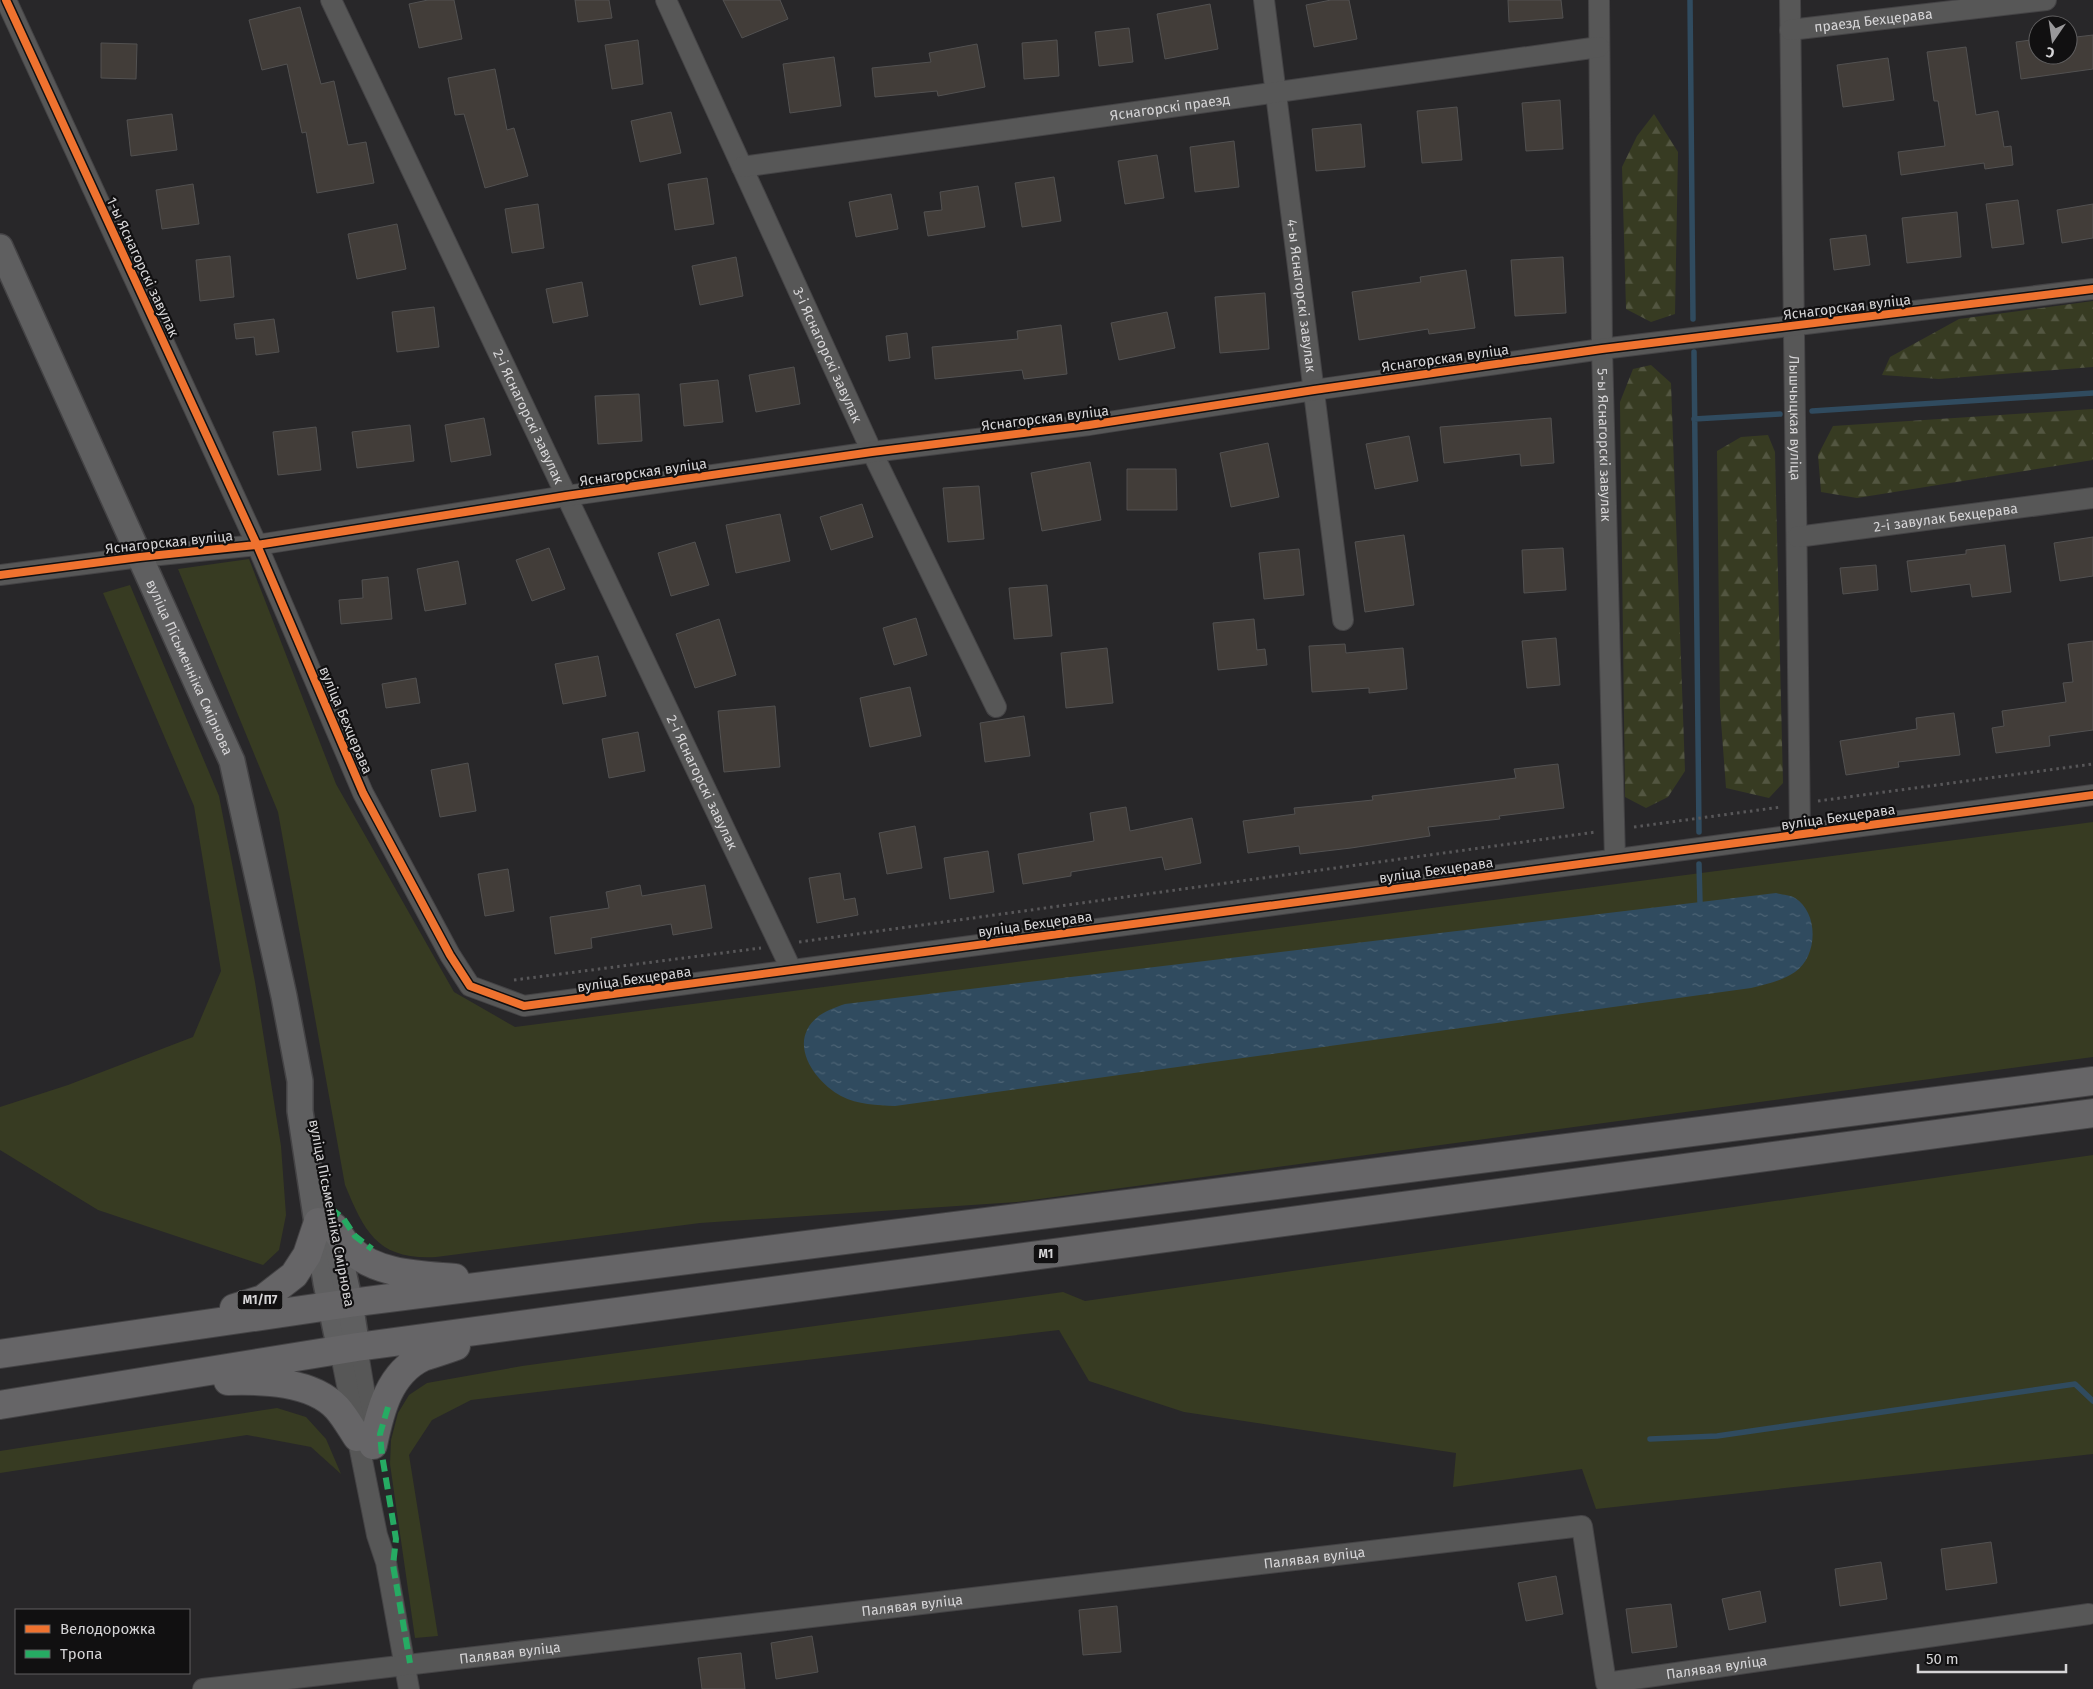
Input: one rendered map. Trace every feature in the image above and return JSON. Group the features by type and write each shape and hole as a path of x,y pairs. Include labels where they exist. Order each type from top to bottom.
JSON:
{"highway":[{"path":"0,1354 340,1304 2093,1081"},
{"name":"М1","path":"0,1405 348,1349 512,1326 2093,1113"},
{"name":"М1/П7","path":"162,1330 263,1299 295,1274 326,1224 351,1250 374,1265 408,1274 509,1282"},
{"path":"139,1383 248,1380 286,1384 313,1392 337,1408 365,1441 388,1392 402,1371 422,1358 512,1326"}],"main road":[{"name":"вуліца Пісьменніка Смірнова","path":"0,247 232,761 284,996 300,1081 311,1108 326,1224 348,1349"}],"street":[{"name":"1-ы Яснагорскі завулак","path":"6,0 257,545"},
{"name":"2-і Яснагорскі завулак","path":"331,0 791,969"},
{"name":"3-і Яснагорскі завулак","path":"666,0 872,452 996,707"},
{"name":"4-ы Яснагорскі завулак","path":"1264,0 1343,620"},
{"name":"5-ы Яснагорскі завулак","path":"1599,0 1602,349 1615,859"},
{"name":"Лышчыцкая вуліца","path":"1790,0 1800,834"},
{"name":"праезд Бехцерава","path":"1790,30 2046,0"},
{"name":"Яснагорскі праезд","path":"742,167 1599,47"},
{"name":"Яснагорская вуліца","path":"0,575 140,556 257,545 566,496 872,452 1089,425 1314,390 1602,349 2093,289"},
{"name":"2-і завулак Бехцерава","path":"1797,537 2093,498"},
{"name":"вуліца Бехцерава","path":"257,545 364,793 450,955 470,986 524,1006 2093,795"},
{"path":"348,1349 365,1441 388,1532 386,1562 409,1689"},
{"name":"Палявая вуліца","path":"404,1664 1582,1526 1606,1686 2089,1614"},
{"path":"203,1689 404,1664"}],"path":[{"path":"1816,792 1816,802 2093,764"},
{"path":"509,981 1800,804"}],"green space":[{"path":"1654,114 1678,152 1675,314 1651,322 1626,309 1622,167 1637,136"},
{"path":"2093,301 2093,367 1939,379 1882,375 1890,357 1959,319"},
{"path":"1651,365 1671,383 1685,771 1668,797 1646,808 1625,797 1620,402 1633,369"},
{"path":"2093,409 2093,460 1857,498 1821,492 1818,455 1833,426"},
{"path":"1768,435 1775,452 1783,783 1769,798 1726,788 1720,708 1717,451 1741,437"},
{"path":"249,559 336,784 454,992 515,1027 2093,822 2093,1057 1017,1202 700,1223 436,1257 416,1257 400,1254 376,1240 367,1230 345,1185 278,812 178,569"},
{"path":"130,585 219,796 255,982 281,1146 286,1215 279,1250 263,1265 98,1210 0,1150 0,1107 68,1085 193,1037 221,971 194,806 103,593"},
{"path":"2093,1155 2093,1454 1596,1509 1582,1469 1453,1487 1456,1453 1184,1412 1089,1381 1059,1330 471,1400 432,1420 409,1455 438,1636 415,1638 390,1464 391,1440 398,1413 409,1395 427,1383 522,1366 1063,1292 1085,1301"},
{"path":"277,1408 306,1417 326,1439 341,1474 311,1447 247,1435 0,1473 0,1451"}],"water":[{"path":"1776,893 1793,897 1803,905 1812,924 1811,946 1803,965 1795,972 1768,984 1751,988 895,1106 861,1103 847,1099 833,1091 818,1077 807,1059 804,1049 807,1030 814,1020 828,1010 845,1004"}],"building":[{"path":"428,0 454,0 462,39 419,48 409,4"},
{"path":"575,0 609,0 612,18 578,22"},
{"path":"723,0 780,0 788,19 742,38"},
{"path":"1331,0 1349,0 1357,39 1314,47 1306,5"},
{"path":"1508,0 1561,0 1563,18 1509,22"},
{"path":"1210,4 1218,49 1165,59 1157,14"},
{"path":"300,7 321,84 334,81 348,145 366,142 374,183 317,193 306,132 302,133 287,64 262,70 249,20"},
{"path":"1129,28 1133,62 1099,66 1095,32"},
{"path":"2093,35 2093,69 2021,79 2016,42 2028,40 2028,65 2078,65 2078,37"},
{"path":"638,40 643,84 612,89 605,45"},
{"path":"1057,40 1059,76 1024,79 1022,43"},
{"path":"101,43 137,44 136,79 101,78"},
{"path":"977,44 985,87 938,96 937,91 875,97 872,68 931,62 929,53"},
{"path":"1966,47 1976,115 1998,111 2004,147 2011,146 2013,165 1985,169 1984,163 1901,175 1898,152 1945,146 1938,101 1934,101 1927,52"},
{"path":"834,57 841,106 790,113 783,64"},
{"path":"1888,58 1894,100 1843,107 1837,65"},
{"path":"495,69 507,130 514,128 528,176 485,188 464,114 455,115 448,78"},
{"path":"1560,100 1563,149 1526,151 1522,103"},
{"path":"1457,107 1462,160 1422,163 1417,111"},
{"path":"671,112 681,153 640,162 631,121"},
{"path":"172,114 177,150 131,156 127,120"},
{"path":"1361,124 1365,167 1316,171 1312,129"},
{"path":"1234,141 1239,187 1195,192 1190,147"},
{"path":"1157,155 1164,198 1125,204 1118,161"},
{"path":"1054,177 1061,221 1022,227 1015,183"},
{"path":"707,178 714,224 675,230 668,184"},
{"path":"193,184 199,224 162,229 156,190"},
{"path":"978,186 985,227 928,236 924,212 942,210 940,192"},
{"path":"891,194 898,229 856,237 849,202"},
{"path":"2018,200 2024,244 1992,248 1986,204"},
{"path":"538,204 544,248 512,253 505,209"},
{"path":"2093,204 2093,238 2062,243 2057,210"},
{"path":"1957,212 1961,257 1907,263 1902,218"},
{"path":"397,224 406,269 357,279 348,234"},
{"path":"1866,235 1870,265 1834,270 1830,239"},
{"path":"230,256 234,297 200,301 196,260"},
{"path":"736,257 743,296 700,305 692,266"},
{"path":"1563,257 1566,313 1515,316 1511,260"},
{"path":"1466,270 1475,328 1429,334 1428,329 1359,340 1352,292 1421,282 1420,277"},
{"path":"582,282 588,316 553,323 546,289"},
{"path":"1265,293 1269,349 1220,353 1215,297"},
{"path":"434,307 439,347 397,352 392,312"},
{"path":"1167,312 1175,348 1119,360 1111,323"},
{"path":"274,319 279,352 256,355 254,337 236,339 234,324"},
{"path":"1061,325 1067,374 1024,379 1022,370 935,379 932,347 1018,339 1017,331"},
{"path":"907,333 910,358 889,361 886,336"},
{"path":"794,367 800,404 756,412 749,375"},
{"path":"718,380 723,422 684,426 680,384"},
{"path":"639,394 642,441 598,444 595,396"},
{"path":"484,418 491,455 451,462 445,425"},
{"path":"1551,418 1554,463 1521,466 1520,454 1444,463 1440,427"},
{"path":"410,425 414,461 357,468 352,432"},
{"path":"316,427 321,470 278,475 273,432"},
{"path":"1409,436 1418,481 1375,489 1366,444"},
{"path":"1268,443 1279,497 1231,507 1220,453"},
{"path":"1090,462 1101,520 1042,531 1031,473"},
{"path":"1127,469 1176,469 1177,510 1127,510"},
{"path":"979,486 984,539 948,542 943,488"},
{"path":"862,504 873,537 831,550 820,517"},
{"path":"780,514 790,561 736,573 726,525"},
{"path":"1404,535 1414,605 1365,612 1355,542"},
{"path":"2093,537 2093,576 2060,581 2054,543"},
{"path":"695,542 709,585 671,596 658,553"},
{"path":"2005,545 2011,592 1972,597 1970,584 1911,592 1907,561 1966,554 1966,550"},
{"path":"549,548 565,589 532,601 516,560"},
{"path":"1563,548 1566,590 1524,593 1522,550"},
{"path":"1299,549 1304,595 1264,599 1259,553"},
{"path":"458,561 466,604 425,611 417,569"},
{"path":"1876,565 1878,590 1843,594 1840,568"},
{"path":"388,577 392,619 341,624 339,600 363,598 362,580"},
{"path":"1047,585 1052,636 1014,639 1009,588"},
{"path":"916,618 927,655 894,665 883,628"},
{"path":"719,619 736,675 695,688 676,634"},
{"path":"1254,619 1257,650 1265,649 1267,665 1218,670 1213,623"},
{"path":"1556,638 1560,685 1527,688 1522,641"},
{"path":"2093,641 2093,730 2049,736 2050,746 1996,753 1992,728 2004,726 2002,711 2066,702 2063,683 2073,682 2068,644"},
{"path":"1345,644 1346,653 1403,648 1407,689 1369,693 1369,688 1312,692 1309,646"},
{"path":"1107,648 1113,703 1066,708 1061,653"},
{"path":"598,656 606,696 563,704 555,664"},
{"path":"416,678 420,703 386,708 382,684"},
{"path":"910,687 921,736 870,747 860,698"},
{"path":"775,706 780,767 724,772 718,711"},
{"path":"1954,713 1960,755 1898,762 1899,767 1846,775 1840,741 1917,729 1916,718"},
{"path":"1024,716 1030,756 985,762 980,723"},
{"path":"638,732 645,771 609,778 602,739"},
{"path":"468,763 476,811 440,817 431,770"},
{"path":"1558,764 1564,808 1499,816 1500,819 1428,827 1430,836 1351,848 1300,854 1299,846 1248,853 1243,821 1295,814 1294,808 1373,800 1372,796 1516,778 1514,769"},
{"path":"1126,807 1130,831 1192,818 1201,863 1165,870 1162,857 1071,872 1071,876 1023,884 1018,854 1094,841 1090,813"},
{"path":"915,826 922,868 887,874 879,833"},
{"path":"988,851 994,892 950,899 944,858"},
{"path":"508,869 514,911 485,916 478,874"},
{"path":"840,873 844,900 855,898 858,915 817,923 809,878"},
{"path":"640,885 642,896 705,885 712,928 673,935 671,924 591,938 592,948 555,954 550,917 609,908 606,892"},
{"path":"1991,1542 1997,1583 1946,1590 1941,1549"},
{"path":"1881,1562 1887,1599 1840,1606 1835,1569"},
{"path":"1556,1576 1563,1614 1526,1621 1518,1583"},
{"path":"1760,1591 1766,1622 1729,1630 1722,1599"},
{"path":"1671,1604 1677,1647 1632,1653 1626,1609"},
{"path":"1117,1606 1121,1652 1083,1655 1079,1610"},
{"path":"812,1636 818,1672 776,1679 771,1643"},
{"path":"741,1653 745,1689 702,1689 698,1658"}],"waterway":[{"path":"1690,0 1693,319"},
{"path":"1694,352 1699,832"},
{"path":"1812,411 2093,393"},
{"path":"1694,419 1780,414"},
{"path":"1699,864 1700,903"},
{"path":"1650,1439 1717,1436 2075,1384 2093,1401"}],"marked path":[{"path":"330,1208 343,1218 355,1236 372,1249"},
{"path":"388,1407 380,1434 396,1539 393,1565 410,1663"}],"cycle path":[{"path":"6,0 257,545 363,793 450,955 470,986 524,1006 2093,795"},
{"path":"0,575 140,557 257,545 566,496 872,452 1089,425 1314,390 1602,349 2093,289"}]}
